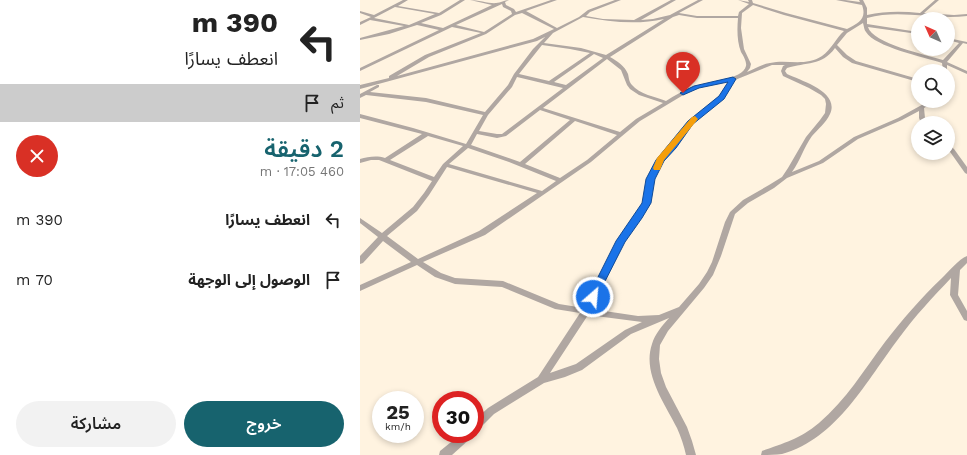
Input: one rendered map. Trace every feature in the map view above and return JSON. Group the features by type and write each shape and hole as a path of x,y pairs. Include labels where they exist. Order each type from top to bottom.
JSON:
{"street":[{"path":"360,24 406,0"},
{"path":"360,39 417,24 441,14 463,0"},
{"path":"472,0 497,4"},
{"path":"362,95 427,56 485,33 514,14 555,0"},
{"path":"360,88 539,39 589,11 619,0"},
{"path":"634,21 674,0"},
{"path":"475,132 497,136 504,135 607,57 674,14 700,0"},
{"path":"740,0 751,2 785,14 847,30"},
{"path":"838,0 862,2 866,11 865,20 868,31 873,37 883,43 944,62 967,73"},
{"path":"923,12 937,0"},
{"path":"360,70 442,29 505,1 504,6 513,10 514,14"},
{"path":"541,380 586,311 621,241 647,203 651,179 660,160 673,146 690,123 721,97 733,79 748,68 749,64 742,49 739,28 740,13 751,2"},
{"path":"393,6 441,14"},
{"path":"522,11 557,29"},
{"path":"360,12 374,17"},
{"path":"360,288 482,233 589,161 638,120 689,90 733,79 770,64 793,64 819,60 829,54 836,46 839,38 847,30 855,27 865,20 885,12 911,13"},
{"path":"582,16 634,21 653,20 674,14 740,17"},
{"path":"955,16 967,15"},
{"path":"369,19 411,26"},
{"path":"865,20 911,31"},
{"path":"417,24 442,29"},
{"path":"451,25 485,33"},
{"path":"360,261 383,236 415,209 427,194 445,166 466,146 486,114 551,33"},
{"path":"944,62 964,42"},
{"path":"541,44 563,46 607,57 625,70 629,85 635,90 668,103"},
{"path":"836,46 845,56 854,62 911,78"},
{"path":"550,83 592,53"},
{"path":"785,177 809,136 829,110 828,101 821,93 784,75 783,71 785,67 793,64"},
{"path":"516,75 567,87"},
{"path":"362,95 426,100 486,114"},
{"path":"539,108 621,134"},
{"path":"691,455 689,441 660,386 655,357 656,346 660,335 684,308 711,272 731,215 742,203 771,187 785,177 821,162 856,138 900,119 919,108"},
{"path":"360,116 466,146 522,164 560,180"},
{"path":"522,164 574,119"},
{"path":"385,160 426,134"},
{"path":"955,154 967,172"},
{"path":"360,161 374,158 385,160 435,180"},
{"path":"445,166 543,193"},
{"path":"360,220 417,262 438,275 455,281 503,284 558,307 638,319 659,318"},
{"path":"766,455 791,446 810,436 834,415 919,305 967,259"},
{"path":"956,269 954,295 967,318"},
{"path":"484,418 491,411 541,380 565,373 578,367 628,332 684,308"},
{"path":"444,455 458,443"}],"slow traffic":[{"path":"657,168 660,160 673,146 690,123 695,119"}],"route":[{"path":"593,297 621,241 647,203 651,179 660,160 673,146 690,123 721,97 733,79 697,87 683,93"}]}
